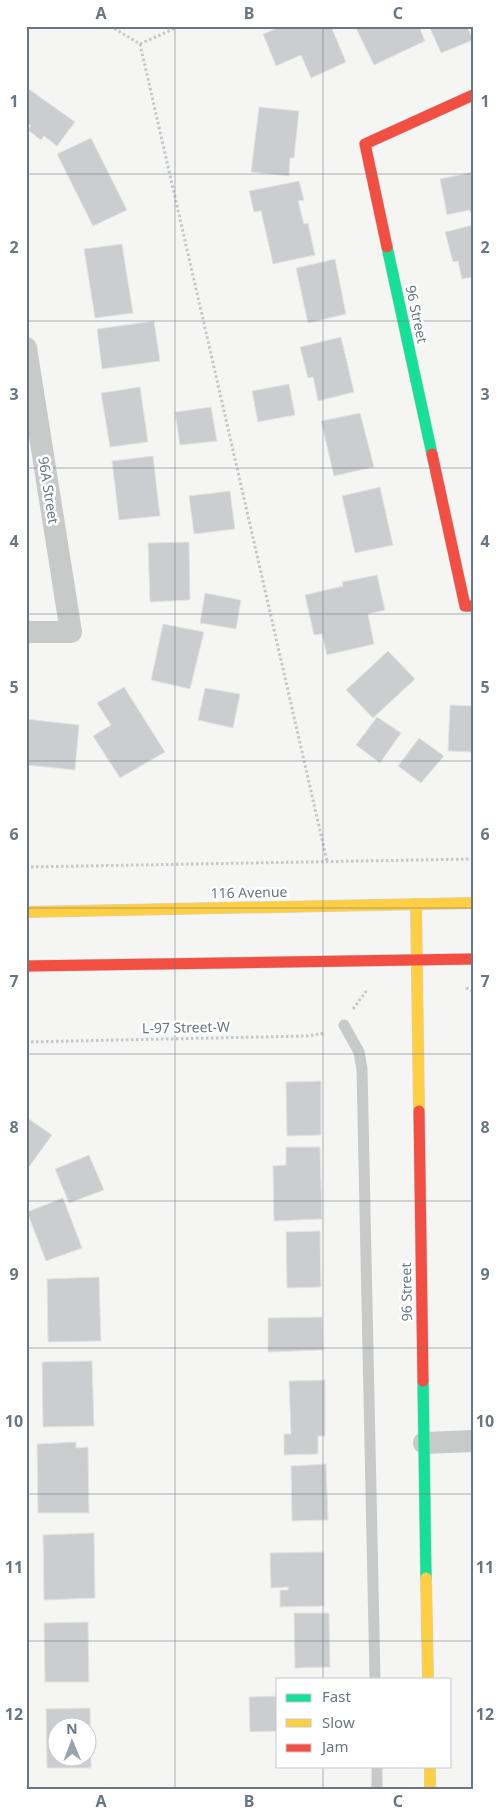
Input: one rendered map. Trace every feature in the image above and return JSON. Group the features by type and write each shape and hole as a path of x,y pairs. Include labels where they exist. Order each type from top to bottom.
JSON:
{"street":[{"name":"96 Street","path":"469,606 365,144 473,95"},
{"name":"96A Street","path":"26,348 71,632 26,632"},
{"name":"116 Avenue","path":"26,912 473,903"},
{"name":"96 Street","path":"416,904 428,1678"},
{"path":"26,966 473,959"},
{"path":"424,1442 473,1441"},
{"path":"430,1768 430,1789"}],"lane":[{"path":"344,1025 359,1052 362,1069 375,1678"},
{"path":"377,1768 377,1789"}],"path":[{"path":"110,26 140,44 327,861"},
{"path":"140,44 180,26"},
{"path":"26,867 473,859"},
{"name":"L-97 Street-W","path":"26,1042 307,1036 324,1033 344,1025"}],"building":[{"path":"283,26 331,26 346,62 311,78 301,55 276,66 263,34"},
{"path":"355,26 419,26 425,41 374,65"},
{"path":"429,26 467,26 473,40 441,53"},
{"path":"26,87 75,122 57,146 44,136 41,140 28,130 31,126 26,122"},
{"path":"259,107 299,111 294,158 290,158 289,176 251,172"},
{"path":"91,138 127,210 93,226 57,154"},
{"path":"473,172 473,212 469,210 447,215 440,179"},
{"path":"299,181 304,200 298,201 304,224 308,223 315,255 273,264 261,211 254,212 249,191"},
{"path":"473,225 473,277 462,279 458,261 453,262 445,232"},
{"path":"122,244 133,313 95,318 84,249"},
{"path":"335,259 346,314 308,323 296,268"},
{"path":"154,321 160,361 102,369 97,329"},
{"path":"341,337 354,392 318,401 313,377 308,378 300,347"},
{"path":"289,384 295,415 258,422 252,391"},
{"path":"140,387 148,442 110,447 101,393"},
{"path":"211,407 217,441 180,445 175,412"},
{"path":"360,413 374,467 334,476 321,421"},
{"path":"153,456 160,516 119,520 112,461"},
{"path":"380,487 393,545 355,553 342,496"},
{"path":"230,491 235,529 194,534 189,496"},
{"path":"189,542 190,600 150,602 148,543"},
{"path":"377,575 385,610 368,614 374,644 327,655 322,634 314,635 305,595 343,586 342,582"},
{"path":"205,593 241,600 236,629 200,623"},
{"path":"163,624 204,632 190,689 151,680"},
{"path":"388,651 415,679 373,718 346,690"},
{"path":"124,687 165,752 120,778 93,736 111,725 97,703"},
{"path":"205,688 240,694 233,728 198,720"},
{"path":"450,705 473,706 473,752 448,751"},
{"path":"377,717 401,733 380,763 356,745"},
{"path":"26,719 79,725 75,770 26,765"},
{"path":"419,738 444,756 421,783 398,766"},
{"path":"321,1081 321,1135 287,1136 286,1082"},
{"path":"26,1117 52,1135 26,1171"},
{"path":"286,1147 320,1147 322,1219 274,1221 273,1166 286,1165"},
{"path":"89,1155 104,1190 69,1203 55,1169"},
{"path":"63,1198 82,1248 46,1261 27,1212"},
{"path":"320,1231 321,1287 287,1288 286,1232"},
{"path":"99,1277 101,1341 48,1342 47,1279"},
{"path":"322,1317 323,1350 268,1352 268,1318"},
{"path":"92,1361 94,1426 43,1427 42,1362"},
{"path":"325,1380 325,1436 318,1436 318,1454 284,1455 284,1434 291,1434 289,1381"},
{"path":"76,1442 76,1448 88,1447 89,1513 38,1513 37,1444"},
{"path":"326,1464 328,1520 292,1521 291,1466"},
{"path":"94,1533 95,1598 44,1600 43,1535"},
{"path":"324,1552 324,1606 280,1607 280,1590 288,1590 288,1587 271,1588 270,1553"},
{"path":"294,1613 329,1613 330,1667 295,1668"},
{"path":"88,1622 89,1682 45,1682 44,1623"},
{"path":"276,1696 276,1731 250,1732 249,1697"},
{"path":"90,1708 90,1718 48,1718 47,1768 46,1709"}],"traffic: fast":[{"path":"387,247 432,454"},
{"path":"423,1381 426,1578"}],"traffic: slow":[{"path":"26,912 473,903"},
{"path":"416,904 419,1111"},
{"path":"426,1578 428,1678"},
{"path":"430,1768 430,1789"}],"traffic: jam":[{"path":"387,247 365,144 473,95"},
{"path":"432,454 465,606 473,606"},
{"path":"26,966 473,959"},
{"path":"419,1111 423,1381"}]}
